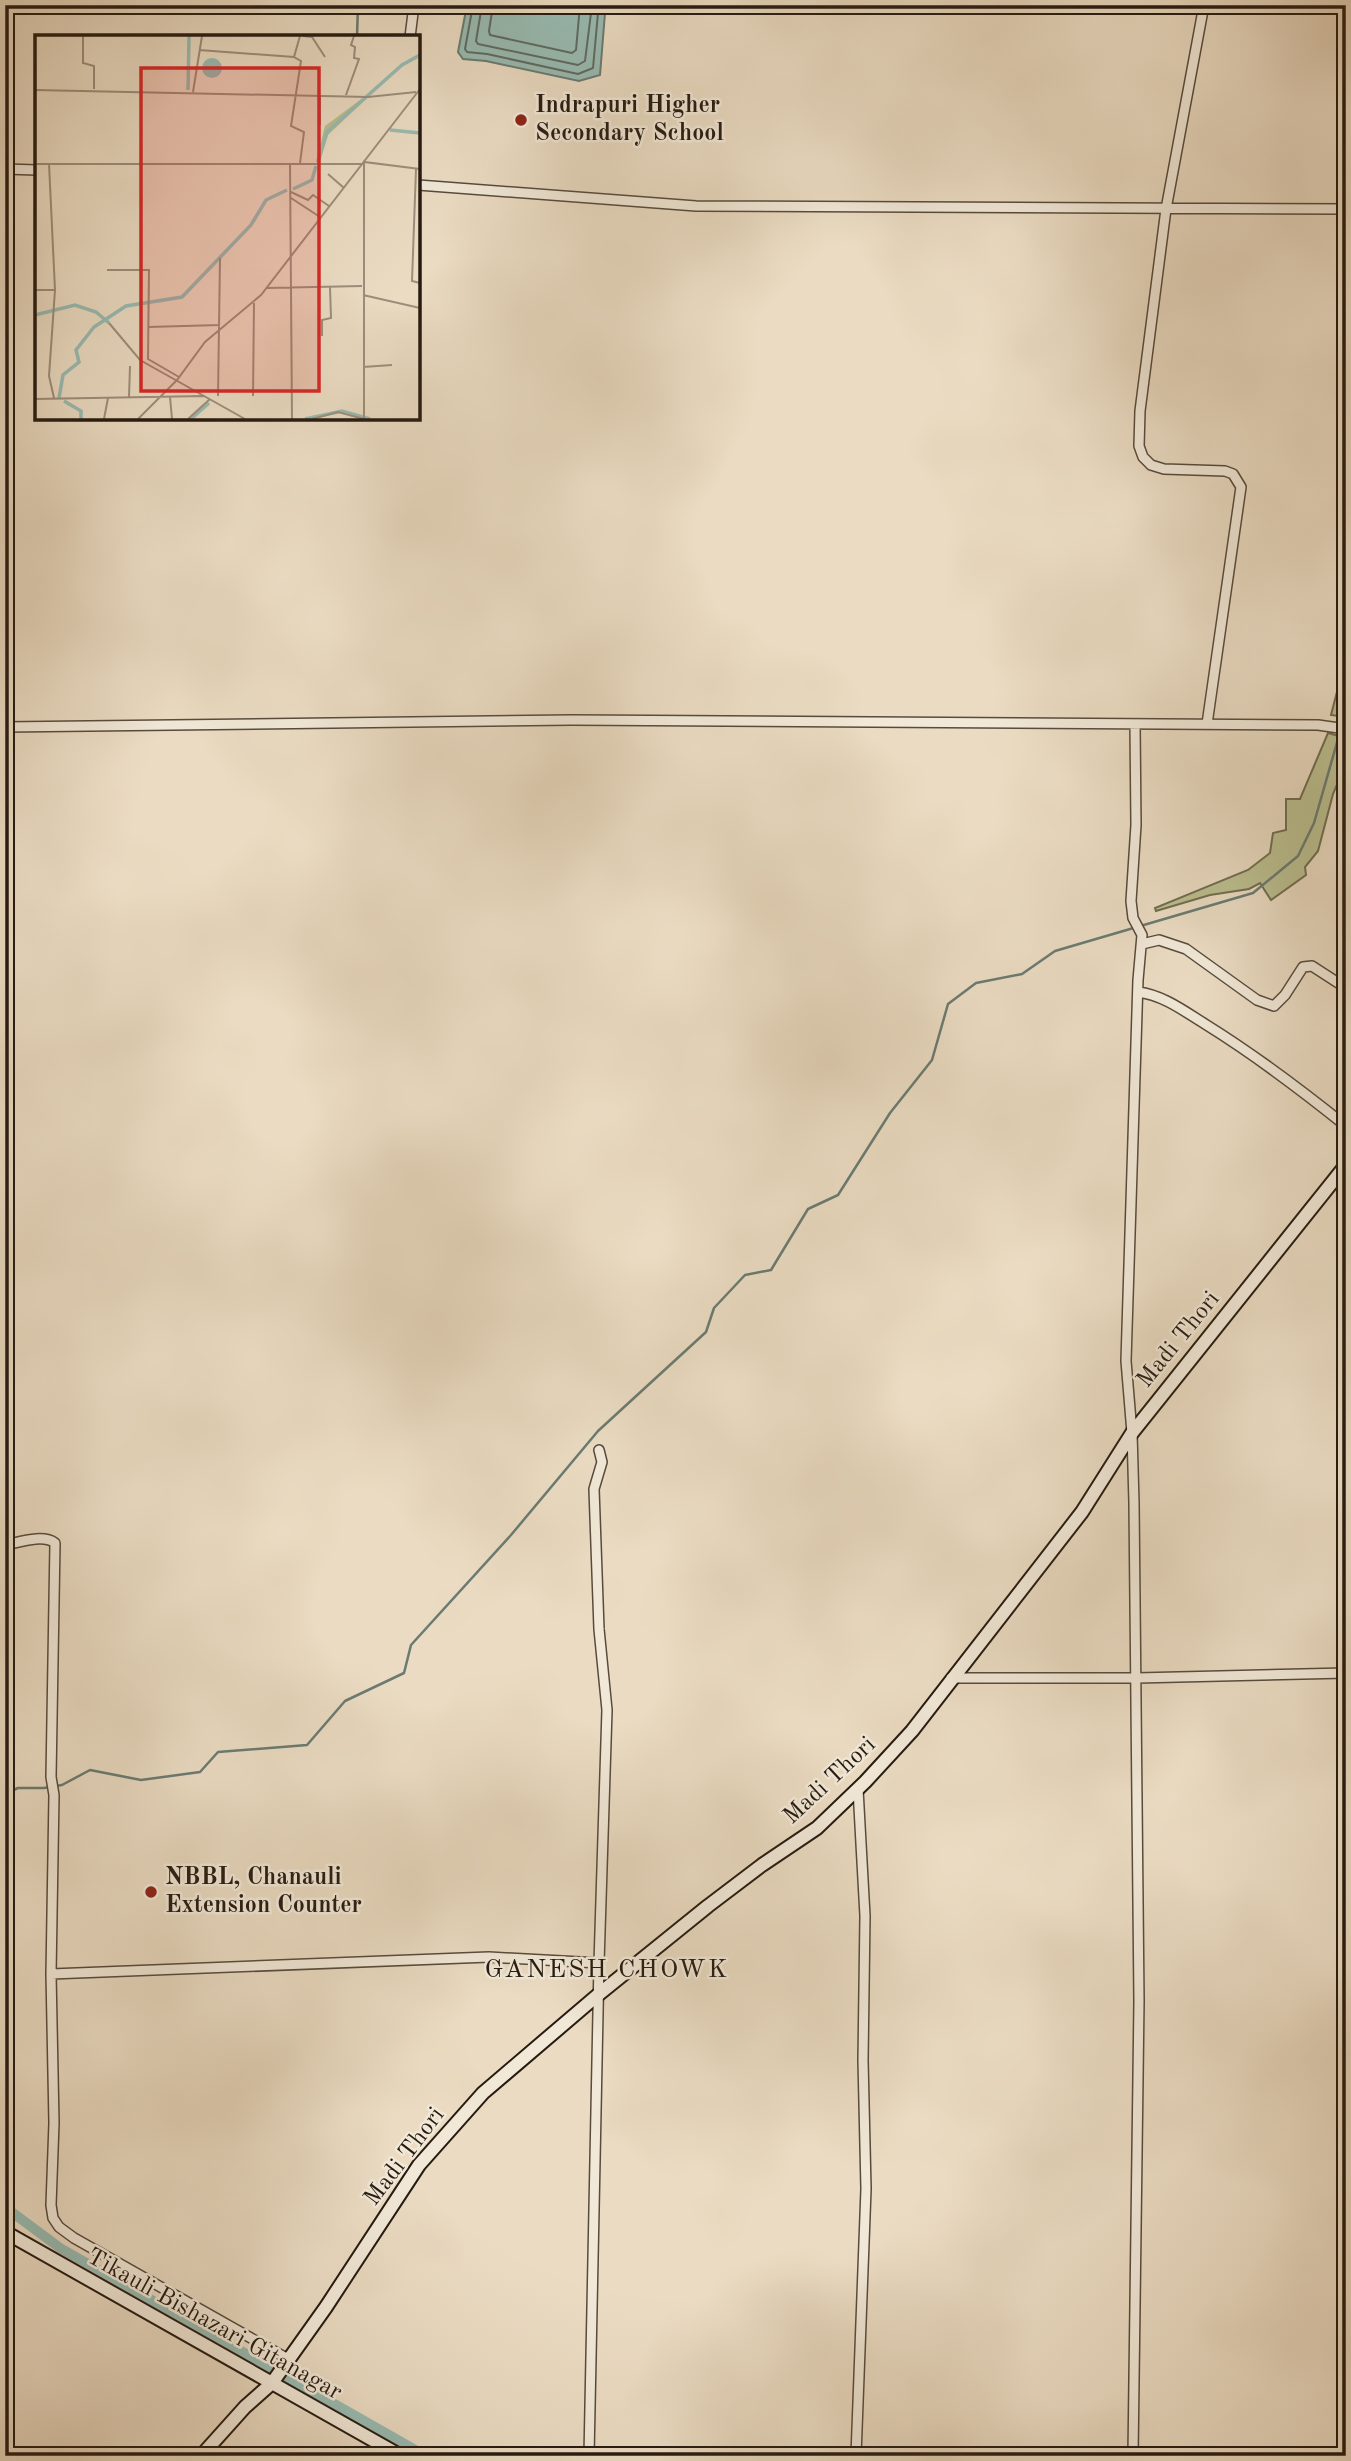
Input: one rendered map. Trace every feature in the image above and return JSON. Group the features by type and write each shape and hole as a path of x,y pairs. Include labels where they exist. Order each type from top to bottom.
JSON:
{"main road":[{"name":"Madi Thori","path":"201,2456 245,2407 272,2382 326,2308 419,2165 483,2092 599,1994 740,1881 817,1828 912,1731 1082,1512 1132,1433 1346,1165"},
{"name":"Tikauli Bishazari Gitanagar","path":"5,2232 401,2456"}],"street":[{"path":"410,35 414,5"},
{"path":"1204,5 1166,209 1140,411 1139,446 1143,457 1151,465 1225,471 1233,474 1241,487 1206,724"},
{"path":"5,169 35,170"},
{"path":"420,185 696,206 1346,209"},
{"path":"5,727 559,720 1318,725 1346,729"},
{"path":"1133,2456 1139,2001 1137,1678 1132,1433 1126,1361 1142,940 1133,918 1130,901 1136,825 1135,724"},
{"path":"1142,940 1159,940 1186,948 1257,1000 1270,1006 1274,1006 1285,995 1303,967 1307,966 1312,966 1346,988"},
{"path":"1138,992 1153,994 1170,1003 1250,1052 1346,1126"},
{"path":"589,2456 607,1710 599,1629 594,1489 602,1462 599,1450"},
{"path":"5,1545 42,1538 51,1539 55,1543 51,1777 54,1795 51,1974 53,2218 59,2227 74,2238 286,2363"},
{"path":"951,1678 1137,1678 1346,1673"},
{"path":"856,2456 866,2189 863,2060 865,1916 858,1789"},
{"path":"51,1974 489,1957 599,1963"}],"green space":[{"path":"1346,657 1346,717 1331,715"},
{"path":"1328,733 1346,738 1346,763 1333,794 1318,851 1305,867 1306,875 1271,900 1260,883 1249,889 1210,895 1156,911 1155,908 1248,870 1270,853 1273,833 1286,830 1286,799 1300,799"}],"water":[{"path":"467,5 610,5 605,13 600,75 579,81 486,61 463,59 458,52"}],"waterway":[{"path":"357,35 358,5"},
{"path":"5,1794 18,1788 62,1785 90,1770 141,1780 200,1772 218,1752 307,1745 345,1701 404,1673 411,1645 511,1535 598,1431 706,1332 714,1308 745,1275 771,1270 808,1209 838,1195 890,1113 932,1060 948,1004 976,983 1022,974 1055,951 1253,893 1298,856 1314,823 1338,739"},
{"path":"5,2207 60,2248 426,2456"}],"place":[{"name":"Indrapuri Higher Secondary School","path":"521,120"},
{"name":"NBBL, Chanauli Extension Counter","path":"151,1892"}],"district":[{"name":"GANESH CHOWK","path":"607,1970"}]}
